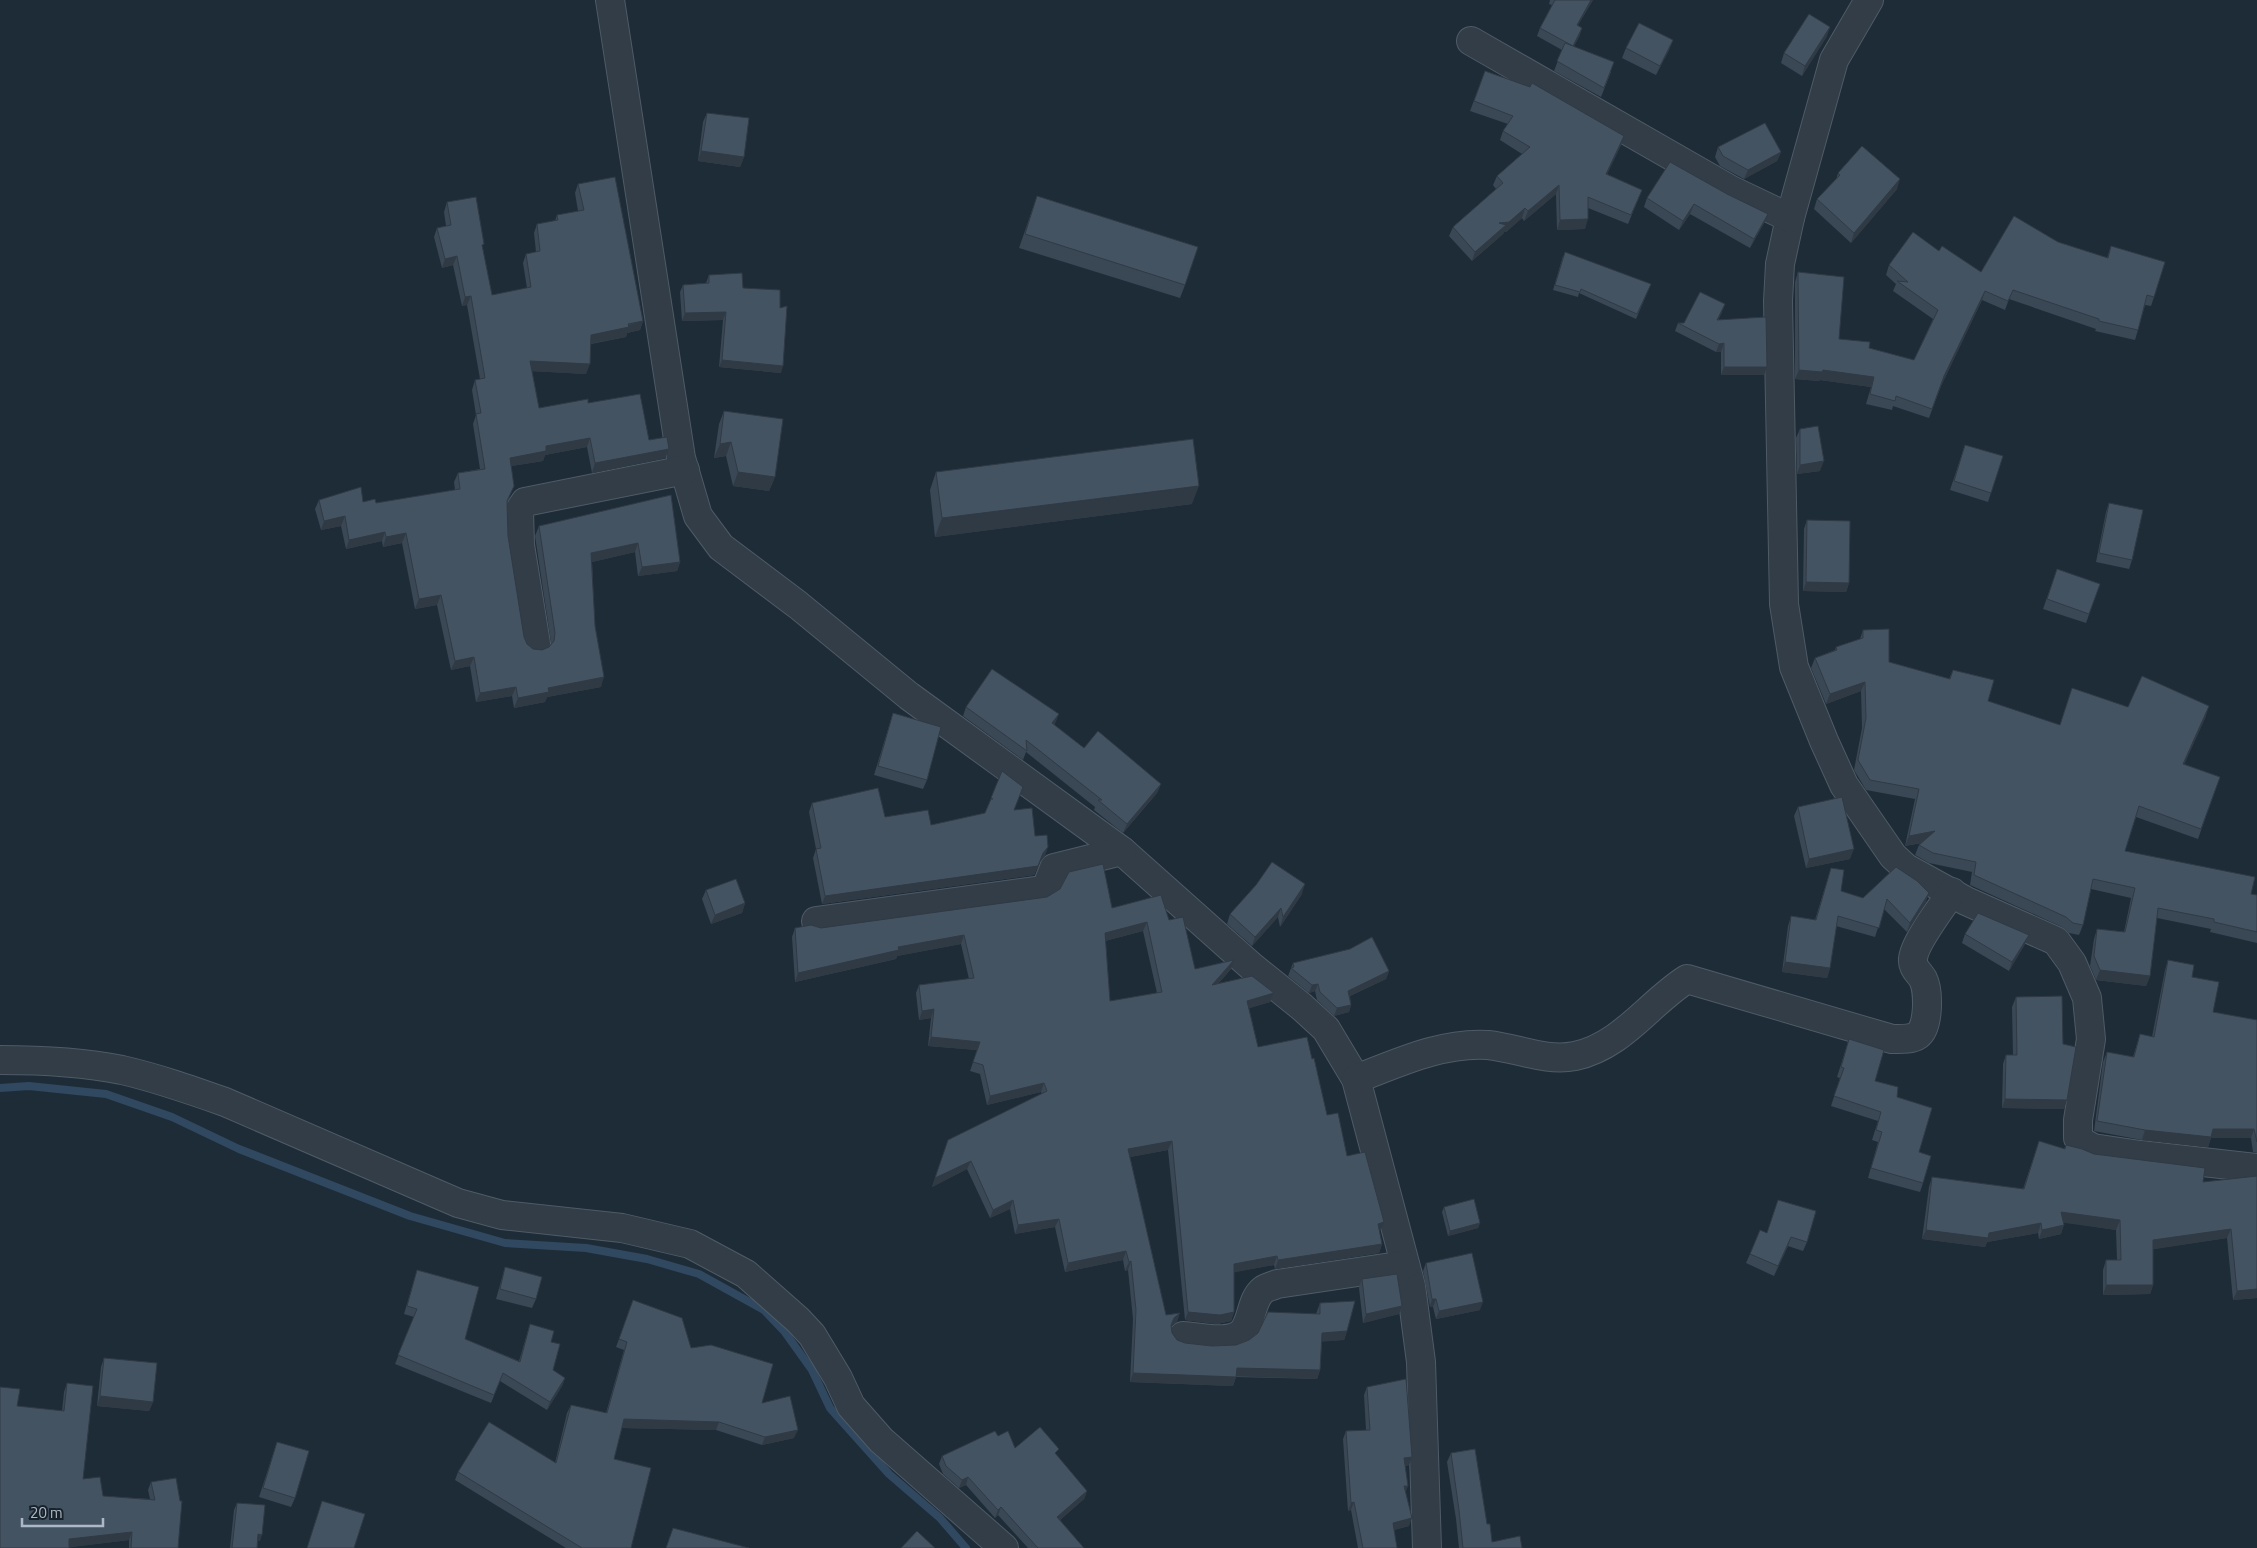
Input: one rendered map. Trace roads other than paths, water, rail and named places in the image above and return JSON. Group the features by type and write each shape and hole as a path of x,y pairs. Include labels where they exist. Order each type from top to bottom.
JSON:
{"street":[{"path":"610,0 650,262 685,470 698,516 721,547 798,605 909,696 1122,851 1251,966 1326,1029 1356,1079 1411,1286 1421,1362 1427,1548"},
{"path":"1869,0 1834,60 1790,218 1780,264 1778,302 1784,604 1794,667 1844,785 1900,862 1906,868 1952,892 2056,941 2072,963 2087,998 2091,1039 2078,1120 2078,1138 2093,1148 2257,1168"},
{"path":"1471,41 1731,190 1790,218"},
{"path":"536,644 520,545 519,512 525,502 685,470"},
{"path":"816,921 1042,890 1048,886 1054,868 1122,851"},
{"path":"1356,1079 1416,1057 1457,1046 1489,1046 1549,1056 1574,1056 1605,1044 1633,1025 1687,979 1892,1039 1908,1039 1918,1035 1922,1030 1928,996 1923,980 1915,968 1913,960 1916,948 1952,892"},
{"path":"0,1060 43,1060 122,1070 188,1088 225,1102 458,1203 502,1215 622,1228 690,1244 746,1274 798,1320 812,1335 838,1378 851,1406 881,1440 1004,1548"},
{"path":"1183,1336 1219,1339 1238,1336 1246,1327 1256,1298 1264,1289 1277,1284 1405,1264"}],"waterway":[{"path":"0,1088 29,1086 106,1094 172,1117 239,1149 410,1216 505,1243 586,1248 647,1259 699,1274 764,1310 784,1331 812,1370 830,1408 889,1474 940,1518 966,1548"}]}
